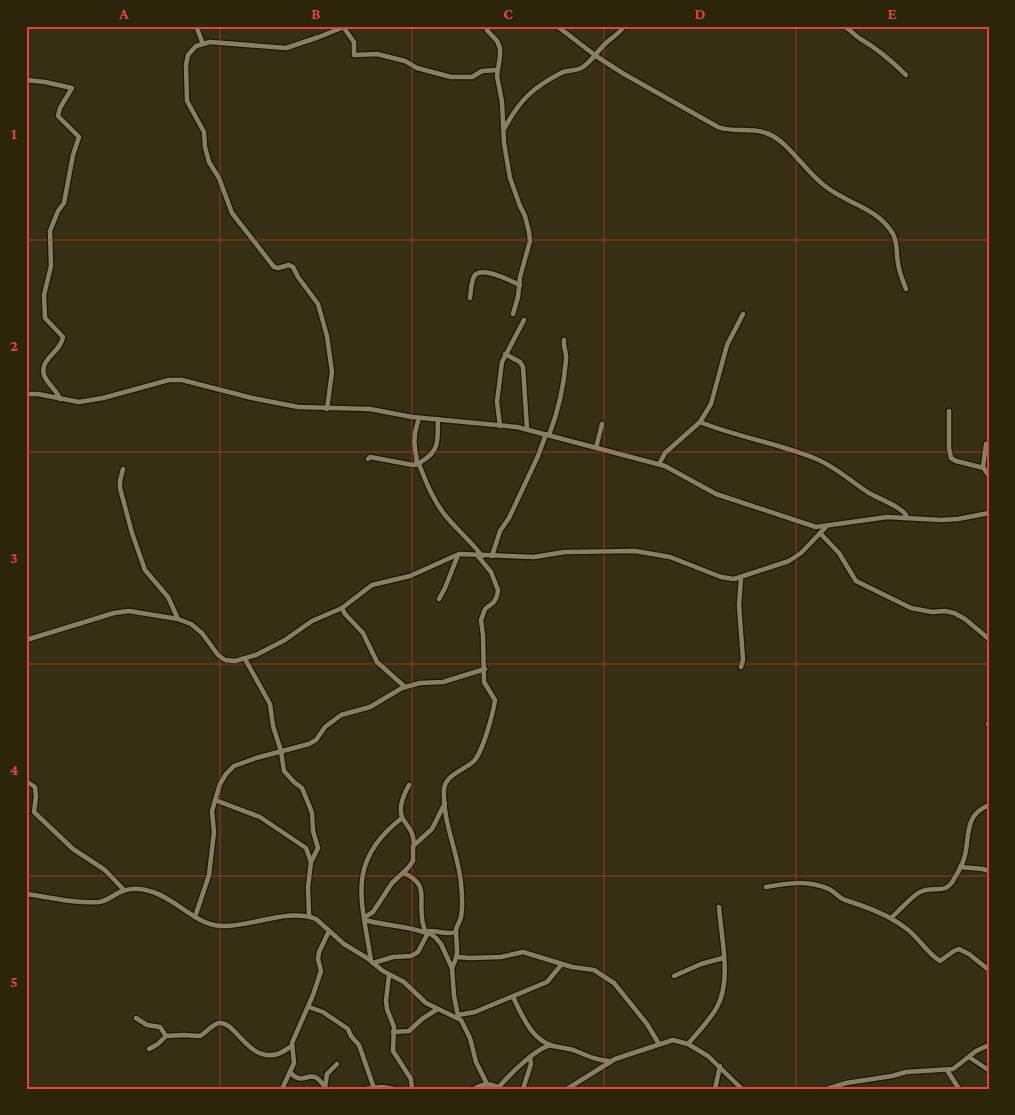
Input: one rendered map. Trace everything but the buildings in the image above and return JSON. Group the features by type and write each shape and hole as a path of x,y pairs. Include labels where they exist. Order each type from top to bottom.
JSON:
{"street":[{"path":"196,26 203,44"},
{"path":"488,26 487,30 500,48 497,70 510,178 525,216 530,241 520,277 513,314"},
{"path":"557,26 596,56 634,80 718,127 729,130 753,129 774,136 826,188 873,212 886,224 894,236 898,264 906,289"},
{"path":"503,130 527,94 561,73 581,68 596,56 624,26"},
{"path":"843,26 880,52 906,75"},
{"path":"327,409 332,372 327,336 318,304 293,267 289,265 278,268 274,267 232,213 219,178 208,159 204,132 187,102 186,65 188,54 196,46 210,42 286,48 345,27 354,42 354,55 377,54 405,61 417,68 450,77 472,77 482,71 497,70"},
{"path":"26,80 72,88 60,108 58,116 79,137 73,155 64,203 58,211 50,230 50,266 44,296 45,318 63,337 61,344 43,368 46,378 56,390 60,399"},
{"path":"470,298 476,273 498,275 520,285"},
{"path":"659,464 665,452 700,422 711,404 727,345 743,314"},
{"path":"500,426 498,392 502,362 524,320"},
{"path":"492,556 500,531 509,518 554,423 565,369 564,340"},
{"path":"505,354 520,362 523,367 527,429"},
{"path":"26,394 38,394 79,402 90,401 169,380 182,380 283,405 327,409 370,409 419,418 527,429 659,464 670,468 716,494 811,526 826,526 887,517 946,520 988,513 989,508"},
{"path":"949,411 951,458 984,468"},
{"path":"419,418 414,449 427,486 441,510 469,539 491,572 498,590 494,602 485,609 481,620 485,669 484,682 495,700 486,736 474,762 450,778 446,783 445,802 461,884 461,919 456,932 457,956 452,968"},
{"path":"368,459 370,457 418,464 436,448 438,419"},
{"path":"700,422 780,446 822,462 868,492 899,508 907,517"},
{"path":"596,448 602,424"},
{"path":"986,444 984,468 989,476"},
{"path":"123,469 120,488 137,551 145,570 168,597 178,619"},
{"path":"26,640 121,611 178,619 197,628 215,653 221,658 235,661 246,659 285,640 312,621 342,608 372,585 410,576 458,555 534,557 574,551 635,551 670,557 721,577 734,579 789,560 801,553 826,526"},
{"path":"820,533 839,553 856,581 863,586 911,608 932,612 945,611 954,614 965,620 989,639"},
{"path":"439,599 458,555"},
{"path":"741,578 739,606 743,660 741,667"},
{"path":"342,608 345,614 363,633 377,662 406,687"},
{"path":"246,659 270,704 274,726 282,751 284,770 302,788 312,813 313,831 318,848 311,862 308,887 309,916"},
{"path":"195,917 209,875 214,843 212,811 226,774 234,766 309,744 316,740 325,727 341,715 370,707 406,687 420,683 444,682 485,669"},
{"path":"26,781 34,785 35,788 34,812 73,849 105,870 124,890"},
{"path":"365,919 373,912 392,883 404,873 412,861 414,845 412,830 402,818 402,798 409,784"},
{"path":"215,800 266,820 306,848 311,862"},
{"path":"414,845 432,829 445,802"},
{"path":"891,918 921,891 944,889 950,886 966,852 966,837 971,821 978,811 989,805"},
{"path":"372,962 365,919 362,879 365,862 382,834 402,818"},
{"path":"960,867 983,868 989,871"},
{"path":"372,962 392,957 412,956 418,952 427,933 422,918 422,890 413,879 404,873"},
{"path":"766,888 795,882 833,891 841,898 871,908 891,918 916,936 940,961 959,949 969,954 989,970"},
{"path":"26,894 90,902 108,900 124,890 142,889 171,900 195,917 211,924 225,926 284,917 309,916 316,919 344,944 389,975 404,982 436,1010 459,1017 547,982 554,976 562,964"},
{"path":"688,1044 711,1016 723,994 725,976 720,907"},
{"path":"365,919 383,925 400,926 427,933 436,938 441,944 452,968 454,996 459,1017 470,1038 476,1062 487,1084"},
{"path":"282,1089 295,1058 292,1046 321,971 318,959 329,931"},
{"path":"427,933 437,931 452,934 456,932"},
{"path":"457,956 501,958 523,952 572,967 594,970 614,983 647,1024 659,1044"},
{"path":"674,976 701,964 723,958"},
{"path":"389,975 386,1001 394,1027 393,1051 411,1080 412,1089"},
{"path":"513,997 527,1025 539,1039 552,1045 575,1050 593,1059 610,1061"},
{"path":"309,1006 348,1029 350,1036 359,1044 374,1088"},
{"path":"394,1032 409,1031 436,1010"},
{"path":"136,1018 147,1025 160,1027 166,1036"},
{"path":"149,1049 166,1036 200,1036 214,1025 225,1024 231,1027 248,1046 262,1053 276,1054 292,1046"},
{"path":"567,1089 610,1061 673,1040 688,1044 720,1066 742,1089"},
{"path":"474,1089 480,1085 487,1084 500,1088 538,1050 552,1045"},
{"path":"827,1089 846,1083 906,1072 947,1070 958,1066 980,1048 989,1045"},
{"path":"523,1089 531,1064 530,1057"},
{"path":"969,1057 987,1069"},
{"path":"325,1088 328,1074 337,1064"},
{"path":"715,1089 720,1066"},
{"path":"947,1070 959,1089"},
{"path":"290,1072 300,1079 316,1077 325,1088"},
{"path":"365,1089 394,1089"}]}
